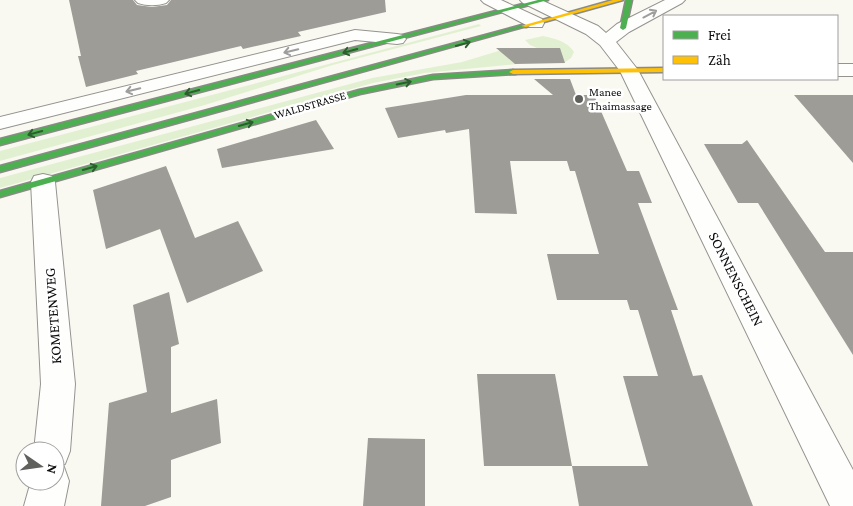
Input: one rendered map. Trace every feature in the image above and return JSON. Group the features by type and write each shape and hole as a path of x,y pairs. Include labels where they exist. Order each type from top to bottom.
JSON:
{"main road":[{"name":"WALDSTRASSE","path":"0,169 538,24 620,0"},
{"path":"623,28 629,0"},
{"path":"0,142 508,10 536,1"},
{"name":"WALDSTRASSE","path":"0,194 359,92 433,77 496,72 617,55 663,70"}],"street":[{"path":"143,0 162,0"},
{"path":"489,0 568,37 617,55 623,28 677,0"},
{"path":"536,1 563,17"},
{"name":"SONNENSCHEIN","path":"563,17 592,30 617,55 851,506"},
{"path":"0,122 355,35 397,39"},
{"path":"838,70 853,70"},
{"name":"KOMETENWEG","path":"43,182 58,384 53,441"},
{"path":"44,506 48,491"}],"green space":[{"path":"479,24 481,26 333,65 205,105 0,161 0,151"},
{"path":"543,36 557,39 568,45 574,52 571,58 564,63 563,59 530,45 525,40"},
{"path":"505,49 517,64 425,73 373,83 0,188 0,178 372,78 462,62"}],"building":[{"path":"69,0 133,0 137,5 152,7 167,5 171,0 385,0 386,12 298,32 301,36 243,49 241,46 136,71 138,74 86,87 78,56 81,56"},
{"path":"496,48 560,48 565,63 515,64"},
{"path":"534,79 570,79 576,95 594,95 627,171 639,171 652,203 638,203 678,310 671,310 693,376 702,375 753,506 579,506 572,466 648,466 623,376 658,376 638,310 630,310 627,300 557,300 547,254 599,254 575,171 570,171 567,161 510,161 517,214 475,213 469,129 446,133 445,130 398,138 385,108 466,95 553,95"},
{"path":"794,95 853,95 853,163"},
{"path":"316,120 334,149 222,168 217,149"},
{"path":"747,140 825,252 853,252 853,355 758,203 738,203 704,144 742,144"},
{"path":"166,166 195,238 238,221 263,271 187,303 160,229 106,249 93,190"},
{"path":"169,292 179,344 171,347 171,413 217,399 221,443 171,460 171,497 145,506 101,506 109,403 147,392 133,305"},
{"path":"477,374 555,374 572,466 484,466"},
{"path":"368,438 425,439 425,506 363,506"}],"traffic: fast":[{"path":"0,142 545,0"},
{"path":"623,28 629,0"},
{"path":"0,169 524,26"},
{"path":"0,194 359,92 433,77 513,72"}],"traffic: slow":[{"path":"524,26 620,0"},
{"path":"513,72 663,70"}],"place":[{"name":"Manee Thaimassage","path":"579,99"}]}
